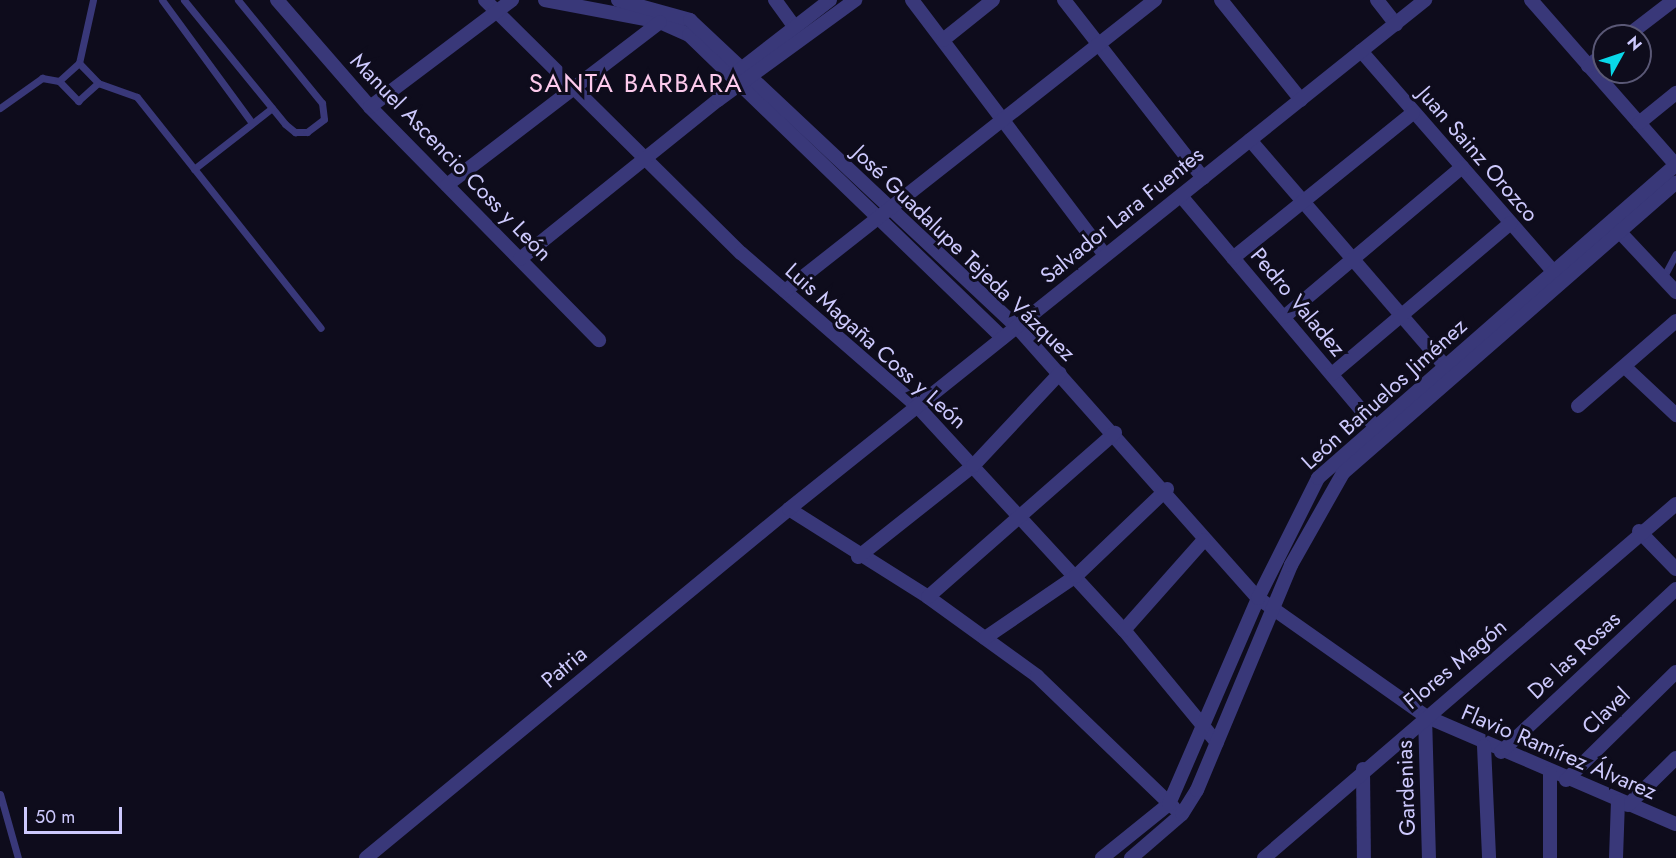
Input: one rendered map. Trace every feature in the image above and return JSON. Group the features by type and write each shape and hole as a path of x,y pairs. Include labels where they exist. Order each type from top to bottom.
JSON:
{"street":[{"name":"Manuel Ascencio Coss y León","path":"277,0 370,107 599,340"},
{"name":"Luis Magaña Coss y León","path":"485,0 573,90 785,291 917,406 1076,576 1124,630 1217,743"},
{"path":"370,107 512,0"},
{"name":"José Guadalupe Tejeda Vázquez","path":"545,0 660,22 688,34 889,209 1017,327 1167,489 1203,540 1258,598 1272,609"},
{"name":"José Guadalupe Tejeda Vázquez","path":"618,0 690,20 739,79 875,219 1003,338"},
{"path":"776,0 795,26"},
{"path":"520,259 718,100 795,26 830,0"},
{"path":"739,79 855,0"},
{"path":"912,0 1003,117 1105,255"},
{"path":"943,40 993,0"},
{"path":"1064,0 1203,178"},
{"path":"785,291 1003,117 1155,0"},
{"path":"1221,0 1301,100"},
{"path":"1377,0 1396,24"},
{"name":"Salvador Lara Fuentes","path":"789,508 1425,0"},
{"path":"1643,24 1674,0"},
{"path":"1537,2 1588,66 1676,165"},
{"path":"447,185 660,22"},
{"name":"Juan Sainz Orozco","path":"1361,51 1564,284"},
{"path":"1588,66 1592,63"},
{"path":"1639,123 1676,93"},
{"path":"1233,258 1413,113"},
{"path":"1250,140 1445,366"},
{"name":"León Bañuelos Jiménez","path":"1131,858 1182,814 1217,743 1272,609 1333,486 1380,431 1445,366 1676,165"},
{"path":"1284,317 1462,167"},
{"name":"León Bañuelos Jiménez","path":"1102,858 1169,804 1204,729 1258,598 1318,478 1564,284 1676,183"},
{"name":"Pedro Valadez","path":"1181,196 1380,431"},
{"path":"1610,222 1676,292"},
{"path":"1332,374 1511,224"},
{"path":"1578,406 1626,368 1676,321"},
{"path":"1626,368 1676,415"},
{"path":"858,557 973,466 1060,373"},
{"path":"928,597 1021,518 1115,433"},
{"path":"1318,478 1333,486"},
{"path":"985,638 1076,576 1167,489"},
{"name":"Flores Magón","path":"1264,858 1639,531 1676,504"},
{"path":"789,508 858,557 928,597 1037,676 1182,814"},
{"name":"Patria","path":"366,858 789,508"},
{"path":"1639,531 1676,569"},
{"path":"1124,630 1203,540"},
{"name":"De las Rosas","path":"1501,752 1676,590"},
{"name":"Flavio Ramírez Álvarez","path":"1272,609 1425,716 1484,746 1676,824"},
{"name":"Clavel","path":"1566,780 1676,672"},
{"name":"Gardenias","path":"1425,716 1429,858"},
{"path":"1484,746 1489,858"},
{"path":"1616,858 1623,803 1676,758"},
{"name":"Gardenias","path":"1364,769 1364,858"},
{"path":"1550,773 1551,858"}],"lane":[{"path":"59,81 79,63 93,0"},
{"path":"162,0 252,123"},
{"path":"184,0 272,108 295,132 307,132 326,112 238,0"},
{"path":"79,63 98,83 137,97 321,328"},
{"path":"0,108 42,78 59,81 78,101 98,83"},
{"path":"194,169 272,108"},
{"path":"1663,278 1676,254"},
{"path":"0,794 18,858"}],"district":[{"name":"SANTA BARBARA","path":"636,84"}]}
